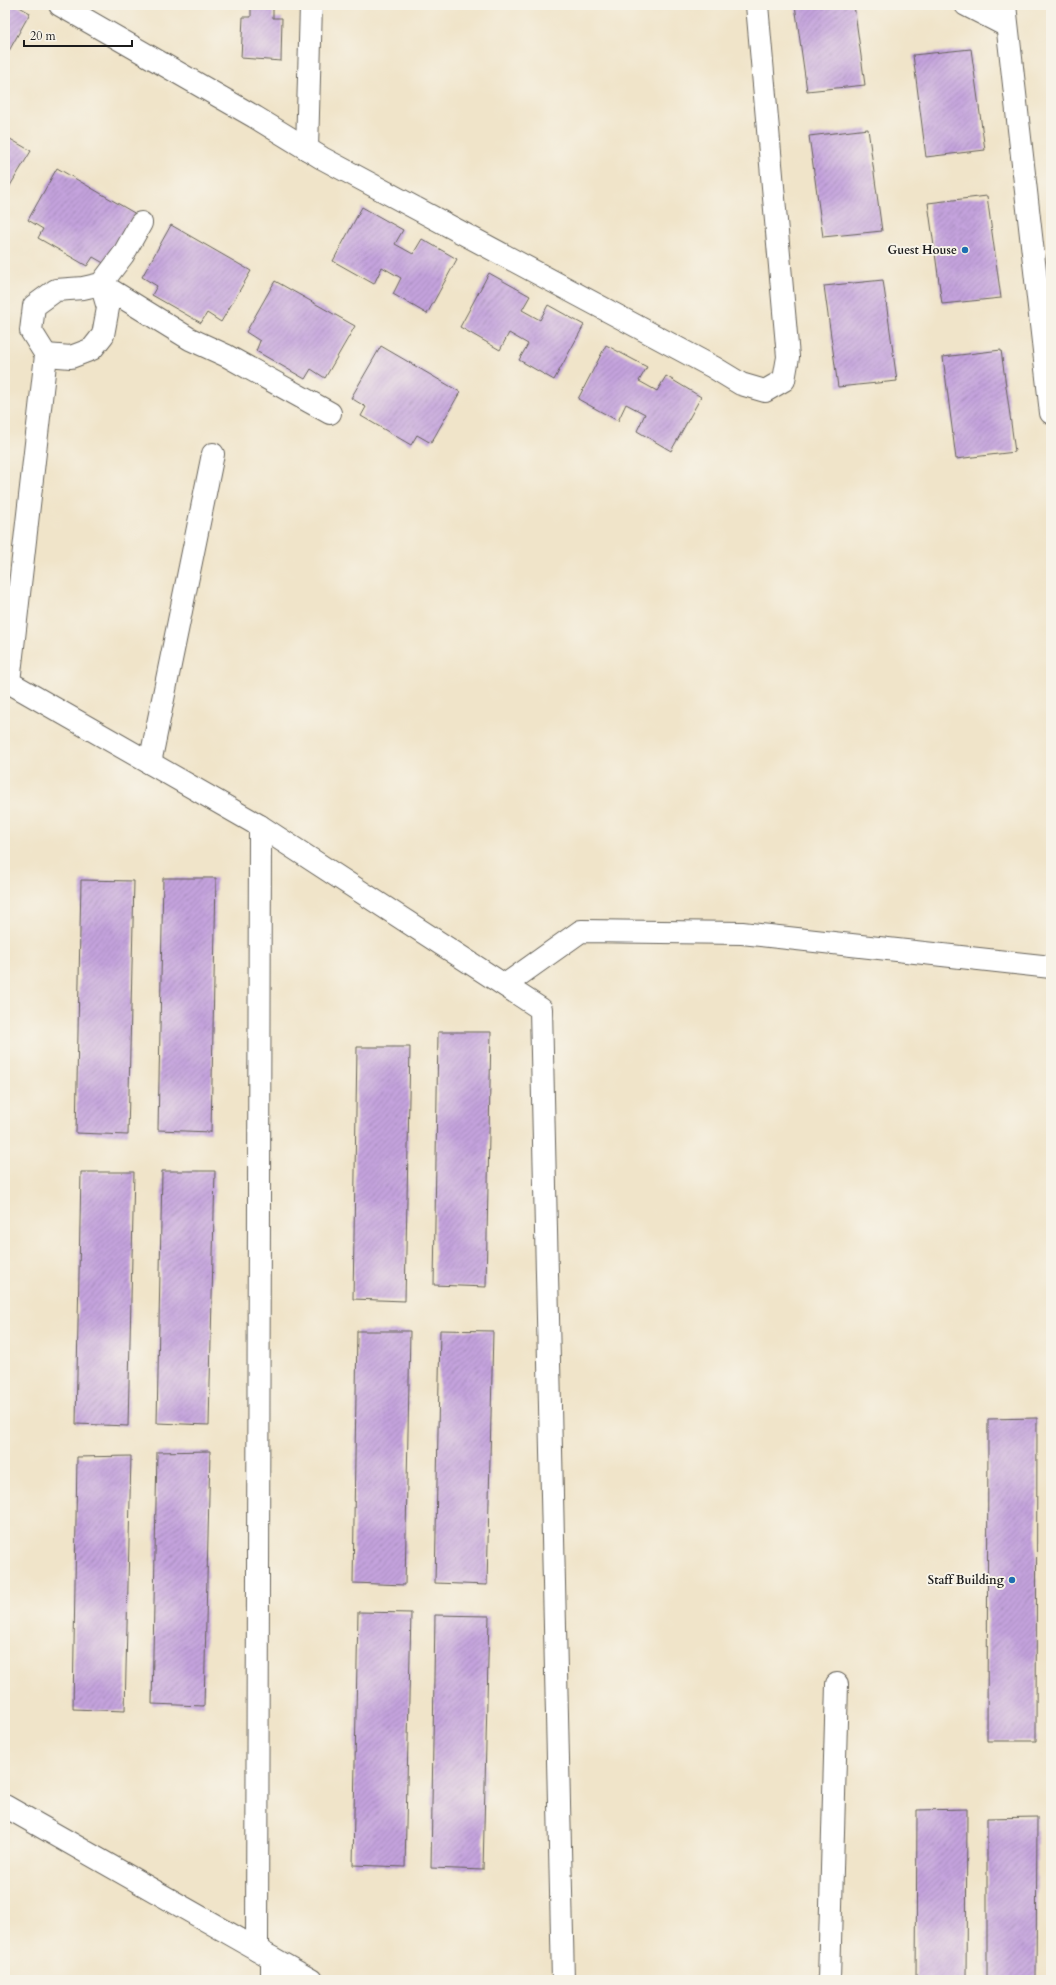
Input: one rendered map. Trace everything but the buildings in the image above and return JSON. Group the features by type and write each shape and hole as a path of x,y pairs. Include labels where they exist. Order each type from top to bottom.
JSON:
{"street":[{"path":"307,149 312,5"},
{"path":"63,6 307,149 713,367 741,384 766,391 784,380 788,357 757,5"},
{"path":"966,5 1007,26"},
{"path":"1005,5 1051,413"},
{"path":"141,223 123,255 101,284 83,288 56,290 34,306 31,331 46,355 7,681 260,826 541,1009 563,1980"},
{"path":"46,355 71,357 92,350 103,335 108,308 101,284"},
{"path":"101,284 190,339 227,356 330,413"},
{"path":"150,763 213,454"},
{"path":"260,826 265,1953 272,1980"},
{"path":"505,985 581,931 742,933 1051,966"},
{"path":"829,1980 837,1684"},
{"path":"5,1806 312,1980"}],"place":[{"name":"Guest House","path":"965,250"},
{"name":"Staff Building","path":"1012,1580"}]}
